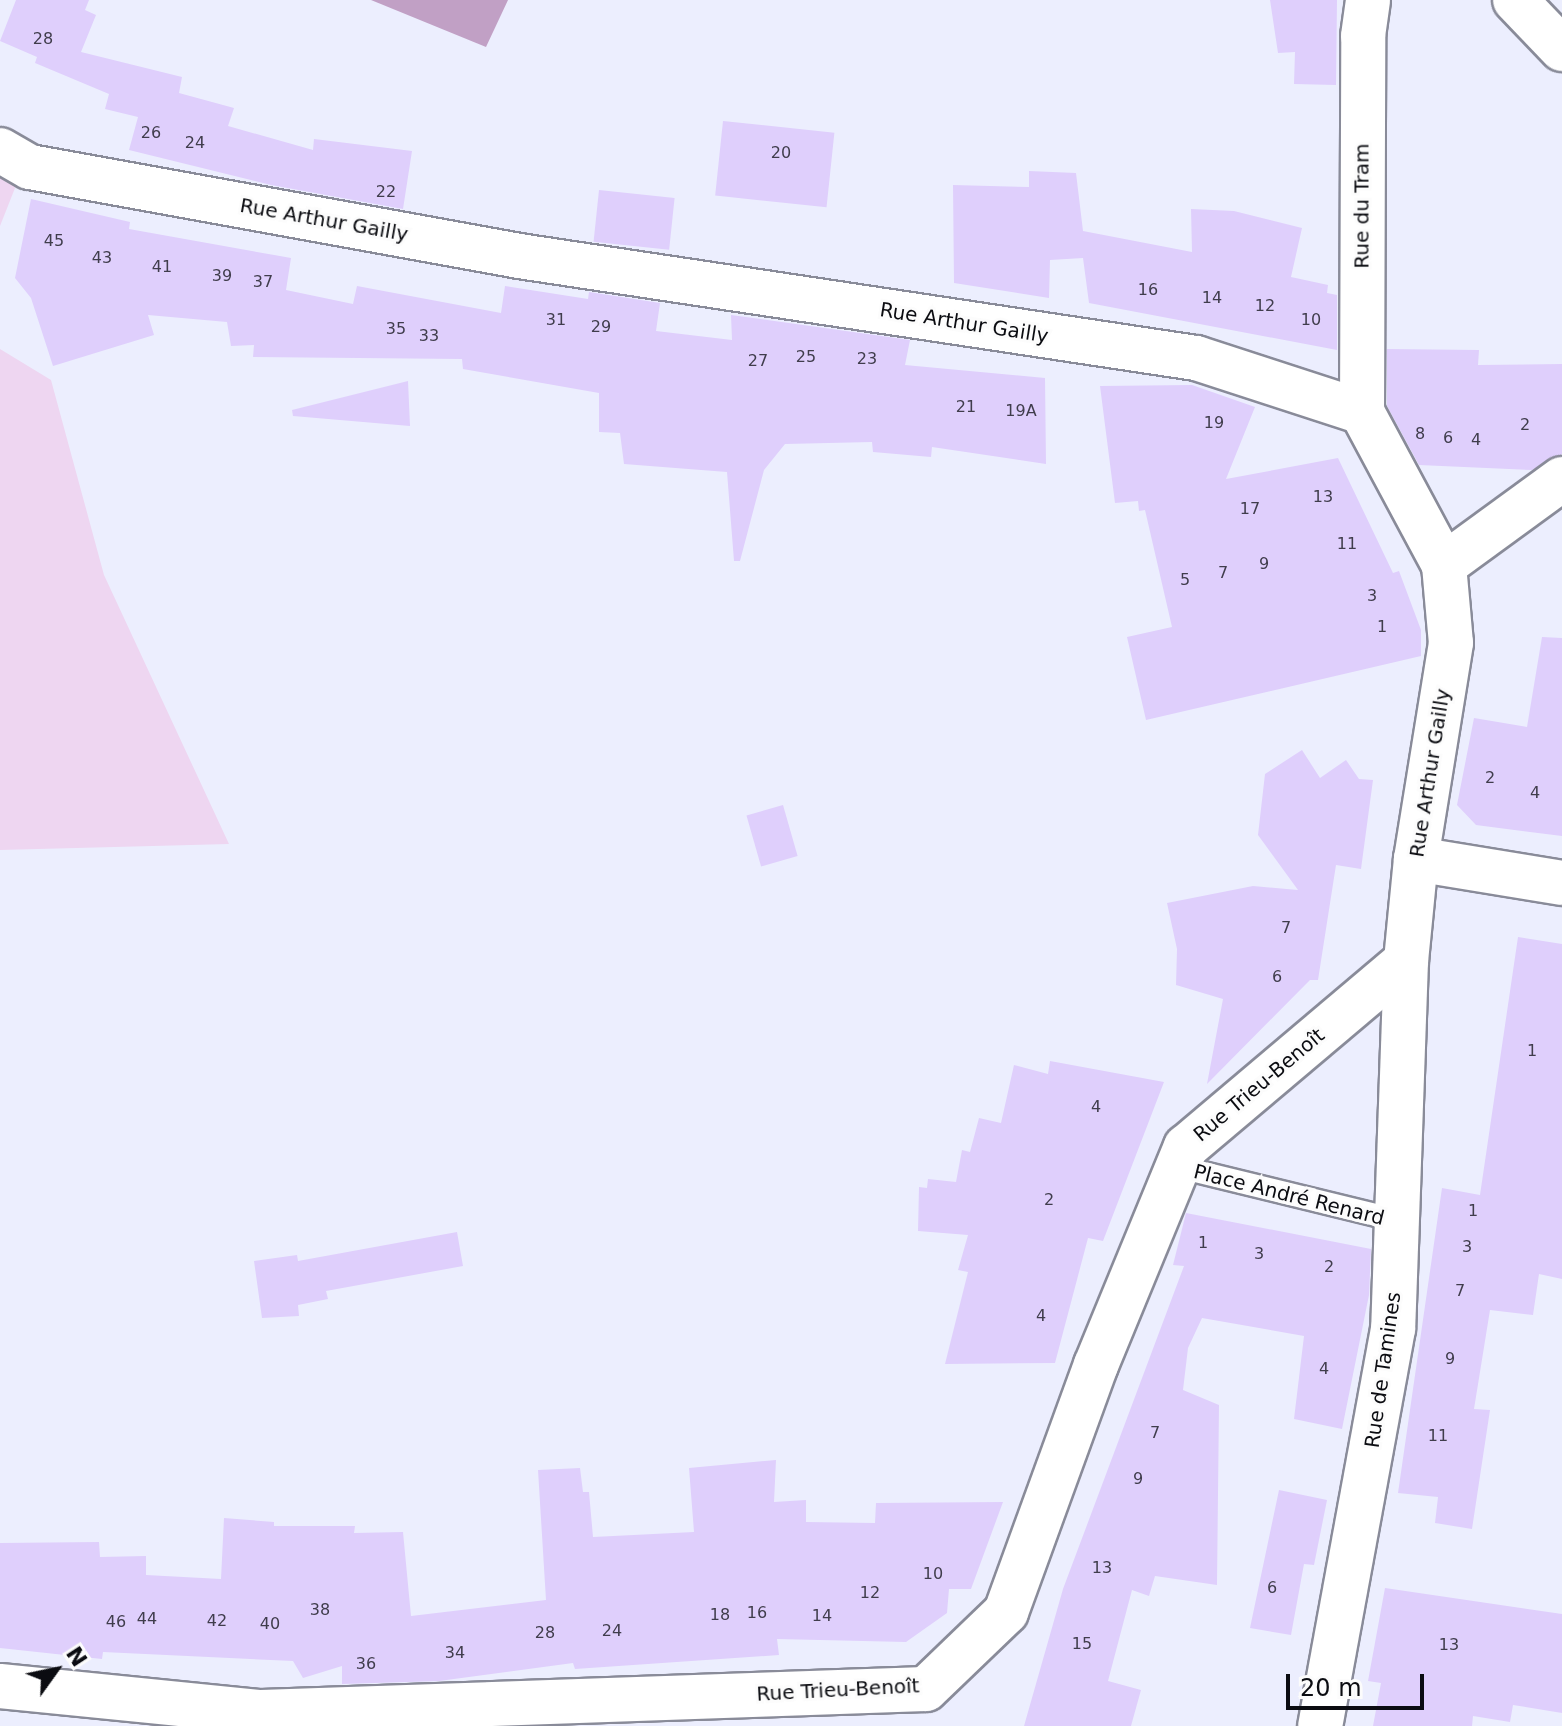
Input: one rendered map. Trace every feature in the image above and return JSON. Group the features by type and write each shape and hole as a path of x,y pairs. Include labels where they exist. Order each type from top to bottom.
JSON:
{"street":[{"name":"Rue du Tram","path":"1362,412 1363,36 1368,0"},
{"path":"1515,0 1562,49"},
{"name":"Rue Arthur Gailly","path":"0,150 30,167 519,256 1196,358 1362,412 1444,565 1451,643 1416,859 1406,961"},
{"path":"1444,565 1562,479"},
{"path":"1416,859 1562,883"},
{"name":"Rue Trieu-Benoît","path":"0,1686 258,1719 926,1689 1006,1612 1096,1365 1186,1147 1406,961"},
{"name":"Rue de Tamines","path":"1320,1726 1393,1329 1400,1221 1406,961"}],"lane":[{"name":"Place André Renard","path":"1179,1167 1400,1221"}],"shaded area":[{"path":"371,0 508,0 486,47"},
{"path":"0,177 17,183 0,226"},
{"path":"0,349 51,380 104,575 229,844 0,850"}],"building":[{"path":"16,0 89,0 85,10 96,15 81,52 182,77 179,93 234,108 228,126 313,150 314,139 412,151 403,209 271,185 129,150 138,117 105,109 109,94 35,63 37,57 0,41"},
{"path":"1270,0 1337,0 1336,85 1294,84 1295,52 1278,53"},
{"path":"723,121 834,133 827,207 715,196"},
{"path":"1029,171 1076,173 1083,231 1192,252 1191,209 1234,211 1302,228 1291,277 1328,285 1327,293 1337,295 1337,350 1089,303 1083,258 1050,260 1049,298 954,283 953,185 1029,187"},
{"path":"599,190 675,198 669,250 594,242"},
{"path":"31,199 130,222 129,229 291,258 286,290 353,304 357,286 501,313 505,286 588,299 589,292 660,303 656,331 732,340 731,315 910,340 905,365 1045,378 1046,464 932,447 931,457 873,452 872,442 785,444 764,470 740,561 734,561 727,472 624,464 620,433 599,432 599,393 463,369 462,359 253,357 254,345 231,346 227,322 148,315 154,335 53,366 31,298 15,278"},
{"path":"1387,349 1479,350 1478,365 1562,364 1562,454 1532,470 1419,465 1387,406"},
{"path":"408,381 410,426 293,416 292,410"},
{"path":"1192,385 1255,407 1226,479 1338,458 1393,573 1399,571 1421,630 1421,656 1146,720 1127,637 1172,627 1145,510 1139,511 1138,501 1115,503 1100,386"},
{"path":"1542,637 1562,638 1562,836 1476,825 1457,805 1474,718 1527,727"},
{"path":"1302,750 1320,778 1346,760 1359,779 1373,780 1361,869 1336,865 1318,980 1310,980 1207,1084 1223,999 1176,985 1177,949 1167,903 1253,886 1298,890 1258,835 1265,774"},
{"path":"783,805 798,856 761,866 746,815"},
{"path":"1518,937 1562,944 1562,1279 1539,1274 1533,1315 1490,1310 1474,1409 1490,1410 1472,1529 1435,1523 1438,1497 1398,1493 1442,1188 1480,1195"},
{"path":"1050,1061 1164,1082 1103,1241 1088,1238 1055,1363 945,1364 968,1272 958,1270 968,1235 918,1231 919,1187 927,1188 928,1179 956,1182 962,1150 970,1152 979,1118 1001,1123 1014,1065 1048,1074"},
{"path":"1186,1213 1371,1249 1369,1295 1342,1429 1294,1419 1304,1336 1202,1318 1188,1348 1183,1390 1219,1405 1217,1585 1155,1576 1149,1596 1132,1590 1108,1681 1141,1690 1131,1726 1024,1726 1063,1589 1184,1266 1173,1265"},
{"path":"457,1232 463,1266 326,1291 328,1299 298,1305 299,1316 262,1318 254,1261 297,1255 298,1261"},
{"path":"776,1460 774,1502 806,1500 806,1522 875,1523 876,1503 1003,1502 971,1589 949,1589 947,1613 906,1642 777,1639 779,1655 575,1669 573,1663 439,1681 342,1684 342,1666 303,1678 293,1661 103,1652 102,1659 0,1648 0,1543 99,1542 100,1557 146,1556 146,1575 221,1579 224,1518 274,1522 274,1526 355,1526 354,1533 403,1532 411,1616 546,1600 538,1470 580,1468 583,1492 589,1492 593,1537 694,1532 689,1468"},
{"path":"1279,1490 1327,1500 1314,1565 1304,1564 1291,1635 1250,1628"},
{"path":"1385,1588 1562,1614 1562,1713 1513,1705 1510,1722 1473,1716 1472,1726 1373,1726 1381,1683 1368,1681"}]}
